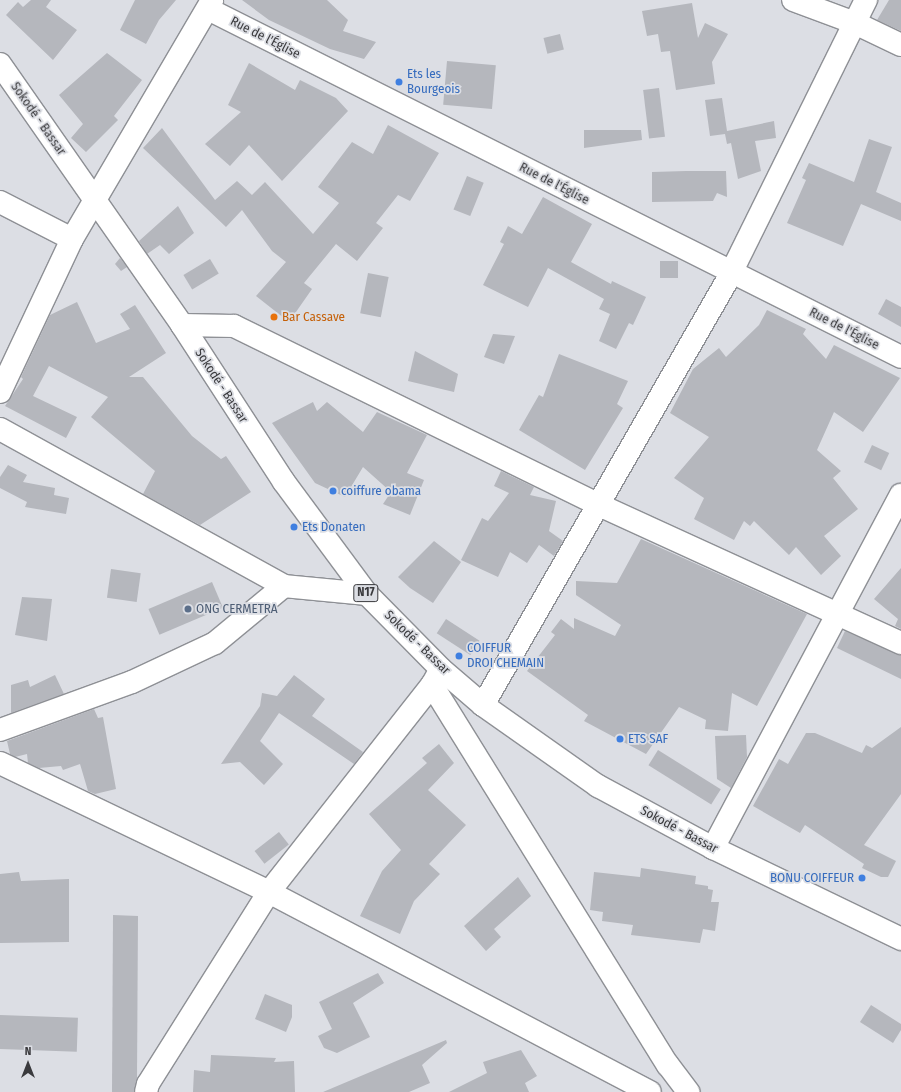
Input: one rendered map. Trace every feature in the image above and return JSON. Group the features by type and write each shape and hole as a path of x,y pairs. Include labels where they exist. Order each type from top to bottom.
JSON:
{"street":[{"path":"793,0 855,23 901,45"},
{"path":"483,705 731,272 866,0"},
{"path":"0,392 72,239 94,198 210,5"},
{"name":"Rue de l'Église","path":"210,5 731,272 901,357"},
{"name":"Sokodé - Bassar","path":"0,64 182,325 284,482 367,594 437,677 483,705 598,786 713,848 901,939"},
{"path":"0,202 72,239"},
{"path":"182,325 234,326 597,504 901,643"},
{"path":"0,430 284,586 367,594"},
{"path":"713,848 901,495"},
{"path":"0,730 132,682 215,643 284,586"},
{"path":"146,1092 148,1084 269,892 437,677 668,1065 688,1092"},
{"path":"0,763 269,892 650,1092"}],"building":[{"path":"31,0 51,0 46,7 77,30 53,60 6,15 18,2 23,7"},
{"path":"135,0 176,0 159,20 146,44 120,30"},
{"path":"242,0 327,0 348,20 343,31 376,42 364,59 330,49 269,20"},
{"path":"889,0 901,0 901,31 877,20"},
{"path":"692,3 698,38 705,23 728,34 712,62 715,84 676,90 670,51 661,52 658,34 647,36 642,11"},
{"path":"560,34 564,50 547,54 544,38"},
{"path":"107,53 142,80 114,116 118,120 86,152 71,138 83,124 59,95"},
{"path":"447,61 496,65 492,109 443,105"},
{"path":"249,63 295,90 300,80 336,98 348,111 282,181 249,145 230,166 205,144 241,112 228,105"},
{"path":"659,88 665,137 649,139 643,90"},
{"path":"722,98 727,131 774,121 776,138 755,141 761,171 738,179 731,143 727,144 725,134 710,136 705,100"},
{"path":"388,125 439,153 410,201 398,195 376,223 383,228 357,261 336,244 304,283 312,289 289,322 256,296 286,262 272,251 242,210 226,227 143,148 162,128 215,200 237,181 252,195 265,182 313,234 339,203 318,187 352,142 373,154"},
{"path":"584,130 641,130 642,140 584,148"},
{"path":"869,139 892,147 876,192 901,203 901,221 861,204 843,246 787,223 806,180 802,178 809,163 854,182"},
{"path":"726,171 727,197 717,193 713,201 652,202 652,172"},
{"path":"467,176 484,183 470,216 454,209"},
{"path":"543,197 592,224 571,262 611,284 612,281 646,297 633,325 629,323 616,349 599,341 610,314 599,309 604,299 548,268 528,307 483,285 504,244 500,242 508,226 522,234"},
{"path":"178,206 194,233 169,254 160,245 147,254 139,241"},
{"path":"120,258 127,267 121,271 115,264"},
{"path":"210,259 219,274 192,290 183,275"},
{"path":"660,261 678,261 678,278 660,278"},
{"path":"368,273 389,277 381,317 360,313"},
{"path":"886,299 901,307 901,327 878,314"},
{"path":"77,302 96,343 130,329 120,314 135,305 166,353 129,377 143,377 192,436 221,459 226,456 251,492 200,525 143,494 155,471 91,417 108,397 49,366 33,396 77,417 66,438 5,406 23,379 21,377 50,315"},
{"path":"767,310 806,329 803,334 826,359 834,345 900,378 863,432 834,412 817,450 841,471 833,478 858,509 824,536 841,556 821,575 796,547 789,555 754,521 750,526 744,521 734,540 694,519 704,498 674,478 709,437 670,413 693,369 719,348 726,357 759,325"},
{"path":"493,334 515,336 504,364 484,357"},
{"path":"415,351 458,374 454,392 408,381"},
{"path":"559,354 628,381 617,404 623,408 585,470 519,430 539,395 543,397"},
{"path":"313,402 317,411 327,402 363,432 377,412 427,435 407,473 424,480 410,515 383,504 391,492 363,467 345,497 315,483 272,423"},
{"path":"872,445 889,453 881,470 864,462"},
{"path":"8,465 27,475 23,482 55,488 54,495 69,498 66,514 25,507 27,502 0,488 0,477"},
{"path":"501,471 534,487 530,495 556,501 549,531 563,541 554,556 539,545 527,563 510,552 498,577 461,560 482,518 488,521 509,493 494,486"},
{"path":"641,539 807,614 757,706 732,693 728,731 705,729 706,720 679,707 646,754 584,721 588,715 527,671 555,635 551,632 561,619 574,629 574,618 615,636 621,625 576,595 576,581 617,583"},
{"path":"434,541 461,562 433,603 410,588 398,577"},
{"path":"901,568 901,629 895,626 898,619 874,599"},
{"path":"111,569 141,573 137,602 107,598"},
{"path":"212,582 223,608 159,635 148,609"},
{"path":"22,597 52,599 47,641 15,635"},
{"path":"446,619 480,641 470,655 437,633"},
{"path":"845,631 901,655 901,679 837,648"},
{"path":"55,675 64,694 11,713 11,685 28,680 30,687"},
{"path":"294,675 325,699 312,716 363,752 354,764 279,713 260,741 283,764 264,785 240,762 221,764 260,706 262,693 277,696"},
{"path":"94,709 98,718 103,717 116,789 95,794 88,791 80,764 63,770 61,766 39,768 28,763 27,754 15,757 10,754 7,741"},
{"path":"901,727 901,794 864,845 896,861 888,877 881,877 862,868 864,864 805,825 800,833 753,806 779,759 788,764 806,733 815,733 862,753 866,745 872,748"},
{"path":"746,735 747,757 731,788 717,779 715,736"},
{"path":"439,744 454,763 428,790 466,825 429,864 440,874 414,901 400,934 360,916 382,871 401,850 369,814 427,763 422,758"},
{"path":"658,750 721,789 711,804 648,765"},
{"path":"279,832 289,845 264,864 255,851"},
{"path":"641,868 696,876 695,884 708,886 708,889 713,890 711,902 719,902 715,931 703,929 700,943 631,935 633,925 602,921 603,912 590,910 594,872 640,877"},
{"path":"19,872 21,881 69,879 69,942 0,943 0,874"},
{"path":"518,877 531,896 494,929 501,937 486,951 464,926"},
{"path":"113,915 138,916 137,1079 134,1092 112,1092"},
{"path":"378,973 384,983 353,1003 370,1037 337,1053 324,1048 318,1036 332,1029 319,1002"},
{"path":"265,994 292,1005 292,1017 286,1032 255,1019"},
{"path":"871,1005 901,1024 901,1030 893,1043 860,1022"},
{"path":"0,1015 78,1018 77,1052 0,1049"},
{"path":"446,1040 447,1043 422,1065 430,1083 409,1092 323,1092"},
{"path":"521,1050 537,1076 525,1083 529,1092 449,1092 487,1073 483,1062"},
{"path":"211,1055 276,1058 274,1062 294,1061 295,1092 193,1092 194,1070 210,1072"}],"place":[{"name":"Ets les Bourgeois","path":"399,82"},
{"name":"Bar Cassave","path":"274,317"},
{"name":"coiffure obama","path":"333,491"},
{"name":"Ets Donaten","path":"294,527"},
{"name":"ONG CERMETRA","path":"188,609"},
{"name":"COIFFUR DROI CHEMAIN","path":"459,656"},
{"name":"ETS SAF","path":"620,739"},
{"name":"BONU COIFFEUR","path":"862,878"}]}
